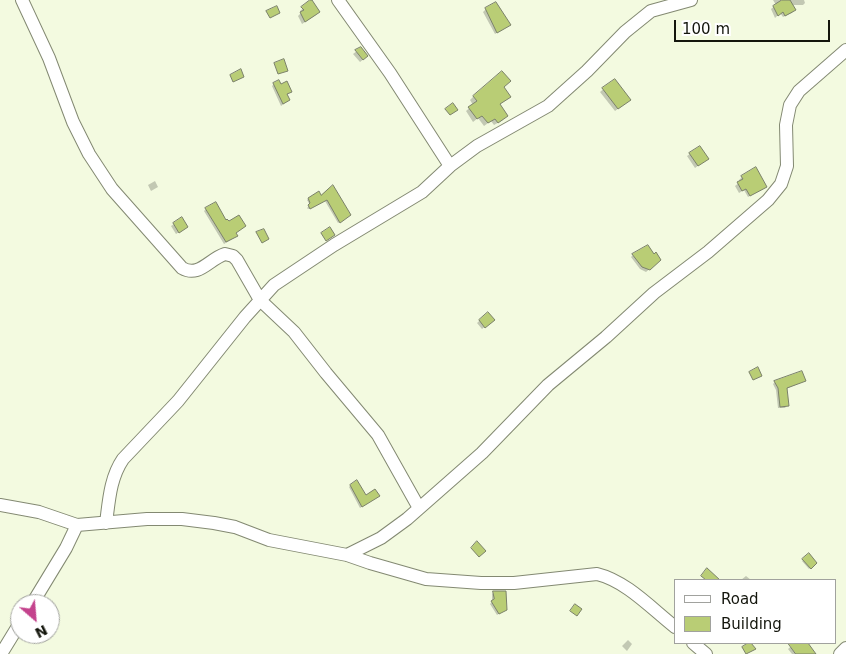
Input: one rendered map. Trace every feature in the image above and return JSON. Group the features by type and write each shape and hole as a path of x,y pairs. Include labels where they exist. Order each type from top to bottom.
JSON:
{"street":[{"path":"22,0 49,58 73,122 88,154 108,184 182,268 195,272 220,256 228,254 233,256 241,266 260,300 294,332 378,436 419,508"},
{"path":"338,0 390,73 450,166"},
{"path":"106,523 117,468 131,450 178,401 274,285 422,192 450,166 485,141 548,106 587,71 619,38 651,11 691,0"},
{"path":"348,555 381,538 419,508 482,453 548,385 606,337 654,293 731,233 776,192 782,184 787,166 786,125 790,105 800,91 846,50"},
{"path":"0,505 38,512 77,525 147,519 182,519 214,523 234,527 269,540 348,555 370,564 426,579 452,582 514,583 597,574 608,576 674,626"},
{"path":"38,594 66,548 77,525"},
{"path":"1,654 10,639"},
{"path":"694,644 706,654"},
{"path":"840,654 846,648"}],"building":[{"path":"312,0 320,12 305,22 300,12 304,10 301,7"},
{"path":"782,0 790,0 796,10 785,16 783,12 778,16 773,6"},
{"path":"496,2 511,25 497,33 485,8"},
{"path":"277,6 280,13 270,18 266,11"},
{"path":"361,47 368,56 363,60 355,50"},
{"path":"284,59 288,71 278,74 274,63"},
{"path":"241,69 244,77 233,82 230,75"},
{"path":"502,71 511,81 504,87 511,97 500,104 508,116 498,123 495,119 488,123 482,116 477,119 468,107 477,101 473,96"},
{"path":"615,79 631,100 618,109 602,88"},
{"path":"279,80 281,84 287,81 292,92 287,94 290,100 283,104 273,83"},
{"path":"453,103 458,110 450,115 445,109"},
{"path":"700,146 709,159 698,166 689,153"},
{"path":"756,167 767,187 750,196 746,189 742,191 737,182 743,179 741,176"},
{"path":"333,185 351,215 340,223 327,200 310,209 308,205 310,203 308,198 319,191 321,195"},
{"path":"216,202 226,220 229,221 239,215 246,226 236,233 238,236 226,242 205,208"},
{"path":"182,217 188,227 179,233 173,223"},
{"path":"330,227 335,235 326,241 321,233"},
{"path":"264,229 269,239 262,243 256,232"},
{"path":"648,245 661,260 650,270 642,267 632,254"},
{"path":"488,312 495,320 485,328 479,320"},
{"path":"758,367 762,376 753,380 749,372"},
{"path":"802,371 806,381 787,388 789,406 780,407 778,388 774,381"},
{"path":"357,480 366,495 375,489 380,496 362,507 350,485"},
{"path":"477,541 486,551 479,557 471,548"},
{"path":"809,553 817,563 811,569 802,559"},
{"path":"707,568 719,579 705,579 701,576"},
{"path":"493,591 506,591 507,610 499,614 491,601 494,599"},
{"path":"575,604 582,609 577,616 570,611"},
{"path":"746,644 752,644 756,649 746,654 742,647"},
{"path":"789,644 809,644 816,654 796,654"}]}
